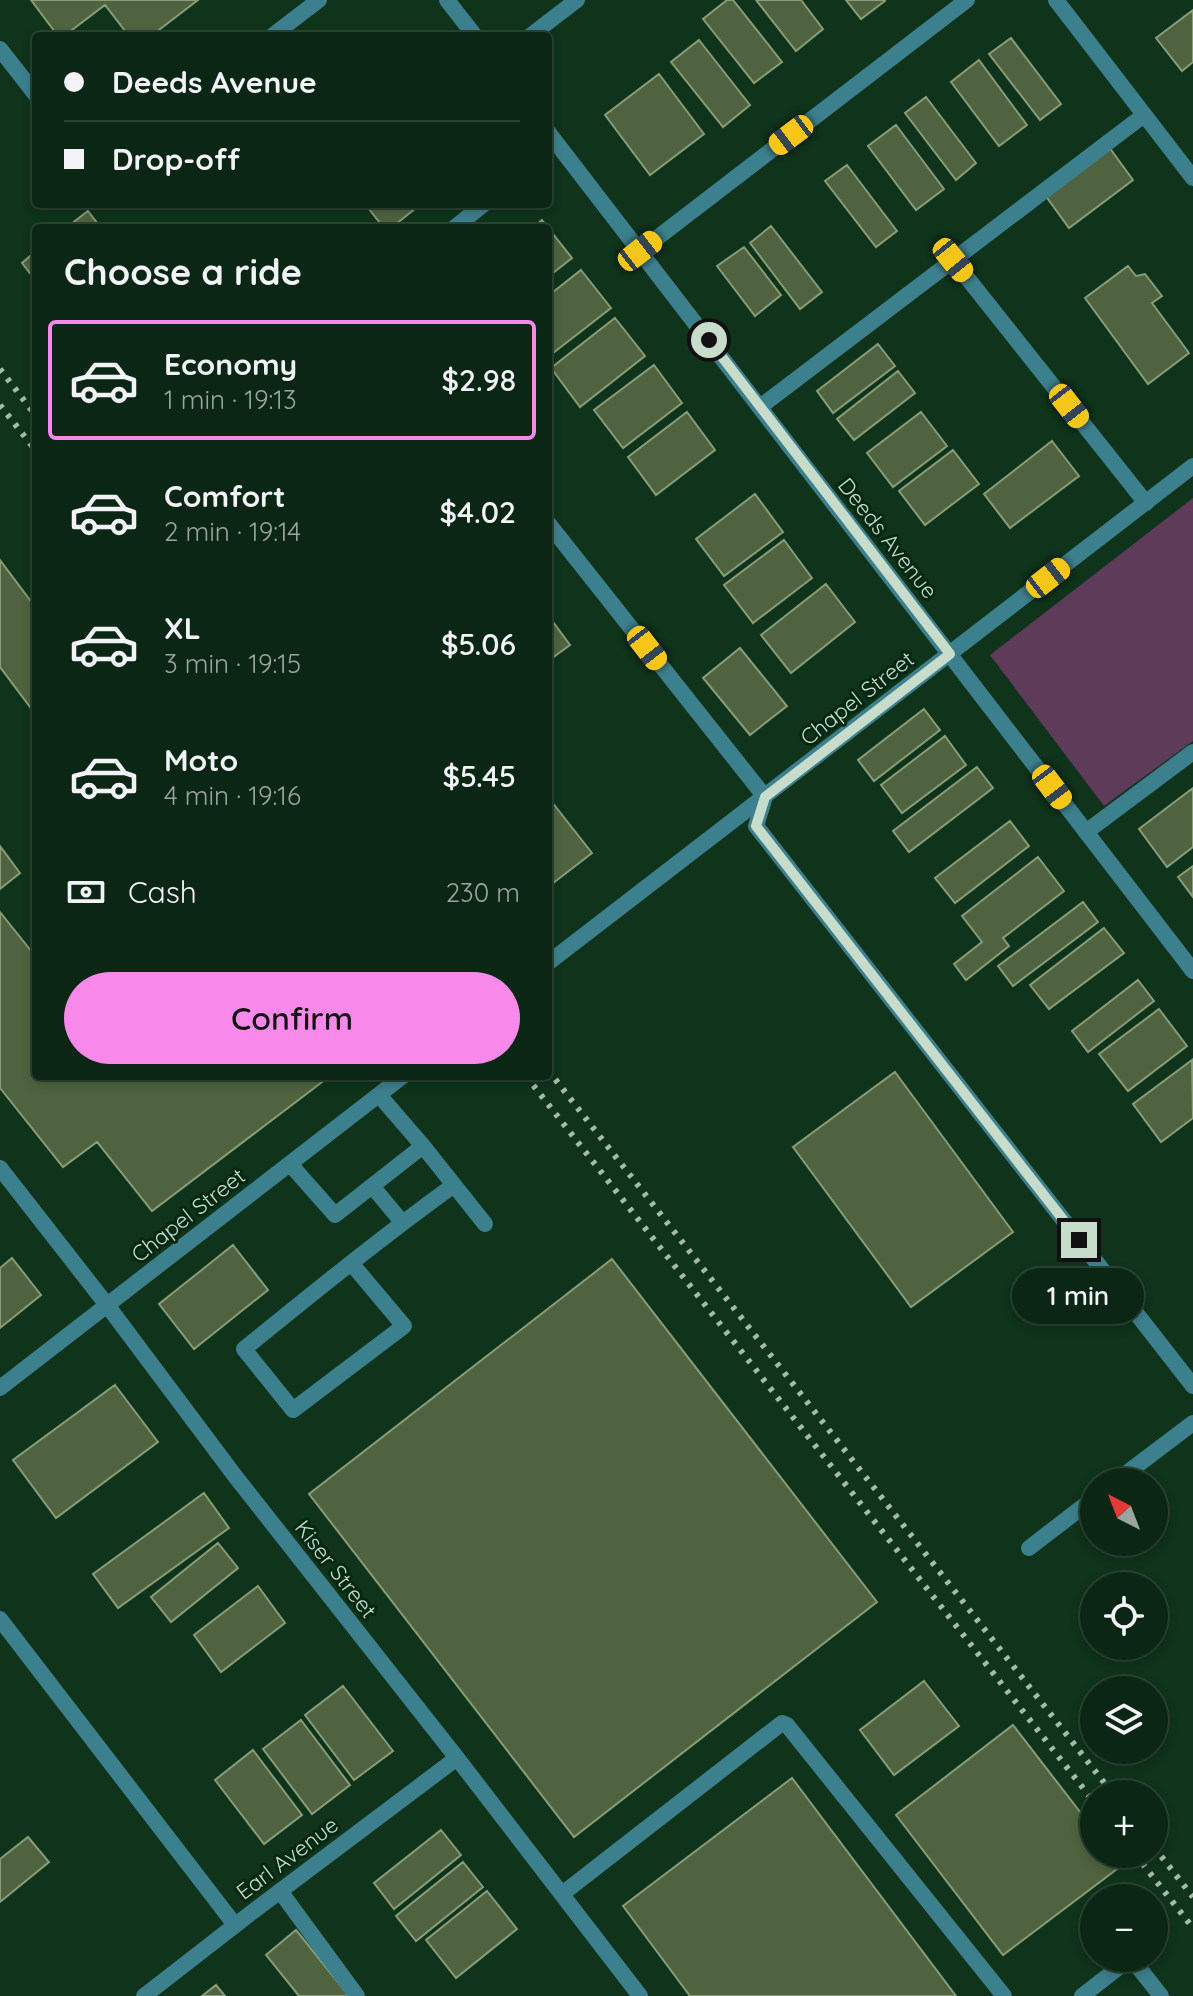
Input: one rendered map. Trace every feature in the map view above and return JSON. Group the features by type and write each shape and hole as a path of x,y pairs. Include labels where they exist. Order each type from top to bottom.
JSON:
{"street":[{"path":"277,32 319,0"},
{"path":"447,0 472,32"},
{"path":"535,32 577,0"},
{"path":"640,251 967,0"},
{"path":"1056,0 1193,178"},
{"path":"0,49 32,90"},
{"path":"760,407 1144,115"},
{"name":"Deeds Avenue","path":"552,144 640,251 1193,971"},
{"path":"459,224 479,208"},
{"path":"953,260 1146,503"},
{"name":"Chapel Street","path":"552,960 1193,466"},
{"path":"552,528 765,797 756,826 1193,1386"},
{"path":"1086,832 1193,752"},
{"name":"Chapel Street","path":"0,1388 398,1080"},
{"path":"379,1095 485,1224"},
{"path":"290,1164 335,1215 423,1146"},
{"name":"Kiser Street","path":"0,1168 235,1476 640,1996"},
{"path":"351,1263 404,1326 293,1410 244,1349 402,1222 454,1185"},
{"path":"372,1186 402,1222"},
{"path":"1134,1468 1193,1423"},
{"path":"1029,1548 1080,1509"},
{"path":"0,1619 235,1925"},
{"path":"562,1894 782,1723 787,1725 1004,1996"},
{"name":"Earl Avenue","path":"144,1996 457,1758"},
{"path":"280,1891 357,1996"},
{"path":"1082,1996 1123,1964 1132,1963 1161,1996"}],"shaded area":[{"path":"1193,498 1193,741 1104,806 990,655"}],"building":[{"path":"31,0 198,0 156,32 126,32 105,5 69,32 55,32"},
{"path":"727,0 733,0 782,62 754,83 703,19"},
{"path":"756,0 801,0 823,29 796,51"},
{"path":"846,0 884,0 885,1 861,19"},
{"path":"1193,10 1193,62 1182,71 1156,38"},
{"path":"1011,38 1061,104 1040,120 989,54"},
{"path":"699,40 750,105 723,127 671,62"},
{"path":"979,60 1027,125 999,146 951,82"},
{"path":"659,74 704,134 650,175 605,115"},
{"path":"926,97 976,163 956,180 905,113"},
{"path":"896,125 944,189 916,210 868,146"},
{"path":"1109,147 1133,180 1069,228 1045,195"},
{"path":"847,165 897,231 876,247 825,181"},
{"path":"368,208 416,208 396,224 381,224"},
{"path":"88,211 98,224 71,224"},
{"path":"771,226 822,292 800,309 750,243"},
{"path":"552,233 572,258 552,274"},
{"path":"744,247 781,295 755,316 717,266"},
{"path":"32,254 32,276 22,263"},
{"path":"1128,266 1136,276 1145,274 1162,296 1152,303 1189,353 1148,384 1085,298"},
{"path":"581,270 611,308 552,354 552,293"},
{"path":"615,318 645,356 580,407 552,367"},
{"path":"878,344 895,366 833,413 817,391"},
{"path":"654,365 682,403 623,448 594,410"},
{"path":"898,371 915,393 854,440 837,419"},
{"path":"687,412 715,450 656,495 628,457"},
{"path":"921,412 947,446 893,487 867,453"},
{"path":"1052,441 1079,476 1010,528 984,494"},
{"path":"953,450 979,484 925,525 899,491"},
{"path":"755,494 783,532 724,576 696,539"},
{"path":"784,540 812,578 753,623 724,585"},
{"path":"0,560 32,603 32,710 0,667"},
{"path":"826,584 855,622 791,673 761,635"},
{"path":"552,620 570,645 552,658"},
{"path":"740,648 787,706 750,735 703,678"},
{"path":"924,709 940,730 874,781 858,760"},
{"path":"945,736 966,765 902,813 881,785"},
{"path":"977,767 993,788 909,852 893,831"},
{"path":"1193,788 1193,847 1167,867 1139,829"},
{"path":"552,802 592,853 552,884"},
{"path":"1010,821 1029,846 955,903 935,878"},
{"path":"0,846 20,873 0,889"},
{"path":"1038,857 1064,891 1003,938 1009,946 966,980 954,964 982,942 962,916"},
{"path":"1193,866 1193,897 1178,877"},
{"path":"1083,902 1098,922 1013,986 998,966"},
{"path":"0,912 32,952 32,1080 325,1080 152,1211 97,1142 63,1167 0,1088"},
{"path":"1104,928 1124,953 1049,1009 1030,985"},
{"path":"1138,980 1154,1001 1088,1052 1072,1031"},
{"path":"1159,1009 1187,1046 1128,1091 1099,1054"},
{"path":"1192,1060 1193,1118 1161,1142 1133,1104"},
{"path":"895,1072 1013,1232 911,1307 793,1147"},
{"path":"233,1245 268,1290 194,1349 159,1304"},
{"path":"12,1258 41,1295 0,1328 0,1268"},
{"path":"612,1259 877,1602 574,1837 309,1494"},
{"path":"115,1385 158,1442 56,1518 13,1460"},
{"path":"204,1493 229,1528 118,1608 93,1574"},
{"path":"218,1543 238,1568 171,1622 151,1597"},
{"path":"258,1586 285,1623 221,1672 194,1635"},
{"path":"924,1681 959,1726 894,1775 860,1730"},
{"path":"343,1686 393,1751 354,1780 305,1715"},
{"path":"301,1720 350,1785 312,1814 263,1749"},
{"path":"1013,1725 1080,1812 1080,1868 1118,1868 1097,1884 1080,1884 1080,1897 1003,1955 896,1815"},
{"path":"253,1750 302,1815 264,1844 215,1780"},
{"path":"792,1778 956,1996 690,1996 623,1906"},
{"path":"441,1830 461,1855 394,1909 374,1883"},
{"path":"28,1837 49,1862 0,1902 0,1859"},
{"path":"463,1862 483,1887 416,1941 396,1916"},
{"path":"487,1891 517,1929 456,1978 426,1940"},
{"path":"296,1930 349,1996 299,1996 266,1955"},
{"path":"216,1985 225,1996 202,1996"}],"railway":[{"path":"0,369 32,411"},
{"path":"0,405 32,446"},
{"path":"552,1075 1102,1780"},
{"path":"529,1080 1080,1784"},
{"path":"1168,1865 1193,1897"},
{"path":"1146,1868 1193,1928"}],"route":[{"path":"709,340 950,654 765,797 756,826 1079,1240"}]}
